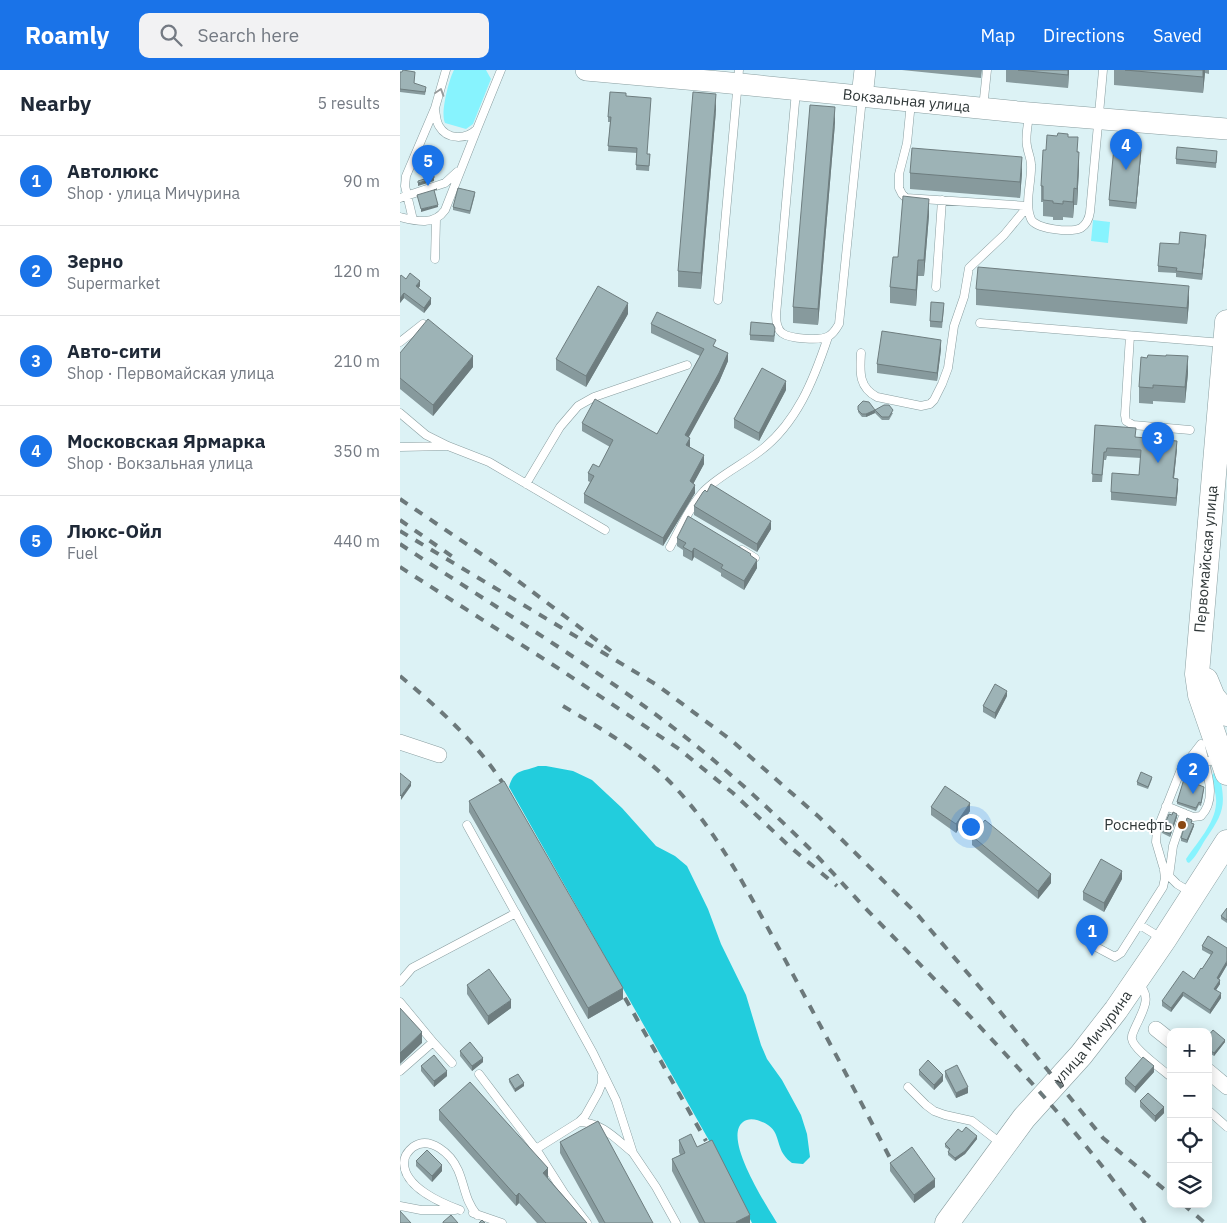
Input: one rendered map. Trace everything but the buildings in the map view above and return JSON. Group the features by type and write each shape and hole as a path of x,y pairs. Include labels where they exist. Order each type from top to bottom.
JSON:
{"main road":[{"name":"Вокзальная улица","path":"586,70 729,78 796,90 862,97 1227,129"},
{"path":"862,97 865,70"},
{"name":"Первомайская улица","path":"1220,764 1198,684 1199,647 1226,333"},
{"name":"Первомайская улица","path":"1199,647 1208,688 1213,697 1212,731"},
{"path":"1222,849 1227,831"},
{"name":"улица Мичурина","path":"947,1223 1024,1118 1097,1035 1164,940 1186,889 1222,849"}],"street":[{"path":"400,742 439,755"},
{"path":"1156,1029 1167,1037"},
{"path":"1211,1073 1227,1086"}],"lane":[{"path":"414,220 403,196 406,176 435,108 446,70"},
{"path":"400,217 426,221 436,219 445,210 500,70"},
{"path":"983,109 987,70"},
{"path":"1029,113 1027,146 1031,165 1028,206 1031,220 1043,228 1075,230 1082,227 1088,221 1103,70"},
{"path":"718,300 729,78"},
{"path":"796,90 776,315 777,325 782,333 819,340 834,333 839,324 862,97"},
{"path":"911,102 899,188 906,198 1028,206"},
{"path":"435,108 436,120 444,132 455,137 464,138 471,136 477,129"},
{"path":"904,156 914,156"},
{"path":"1022,165 1031,165"},
{"path":"403,196 445,183 460,169"},
{"path":"936,287 942,200"},
{"path":"861,352 860,375 865,388 871,394 920,406 930,404 946,376 954,326 964,297 969,268 1004,235 1028,206"},
{"path":"434,260 436,219"},
{"path":"980,323 1130,336 1226,333"},
{"path":"400,342 423,324"},
{"path":"1130,336 1126,420 1133,425 1190,430"},
{"path":"670,547 704,491 761,450 787,424 812,381 828,337"},
{"path":"526,484 560,427 585,400 687,365"},
{"path":"400,413 426,435 489,462 604,530"},
{"path":"400,447 448,446"},
{"path":"687,517 696,522"},
{"path":"738,548 755,558"},
{"path":"1098,948 1112,956 1120,956 1163,887 1165,878 1156,837 1182,767 1212,731"},
{"path":"1166,806 1193,816 1201,816 1210,798 1210,788 1220,764 1190,763 1182,767"},
{"path":"1169,876 1173,846 1184,813"},
{"path":"467,824 602,1070 616,1100 633,1153"},
{"path":"1163,866 1169,876 1186,889"},
{"path":"1163,887 1169,884 1186,889"},
{"path":"400,982 412,968 516,913"},
{"path":"1140,925 1164,940"},
{"path":"1136,981 1145,990 1146,999 1132,1035 1132,1042 1167,1074"},
{"path":"400,1002 452,1063"},
{"path":"400,1071 433,1042"},
{"path":"536,1149 579,1122 585,1116 598,1093 602,1082 602,1070"},
{"path":"480,1074 536,1149 564,1193 587,1223"},
{"path":"908,1087 934,1111 972,1121 1004,1146"},
{"path":"1212,1114 1227,1127"},
{"path":"579,1122 588,1122 606,1130 633,1153 656,1187 676,1223"},
{"path":"477,1215 468,1202 458,1170 452,1160 438,1147 422,1143 415,1146 406,1155 404,1160 407,1174 427,1194 460,1210 502,1223"},
{"path":"400,1206 421,1210 460,1210"}],"shaded area":[{"path":"454,70 486,70 491,79 473,124 466,129 445,123 444,119 446,96"},
{"path":"1093,220 1110,222 1108,243 1091,241"},
{"path":"538,766 573,771 592,780 622,808 656,846 675,856 687,866 708,909 721,944 746,995 767,1059 782,1080 801,1115 807,1134 810,1157 803,1164 792,1163 787,1158 774,1131 765,1123 749,1119 743,1122 738,1130 738,1142 748,1172 777,1223 752,1223 715,1151 509,787 517,774"},
{"path":"1214,772 1219,774 1223,794 1222,809 1216,823 1189,863 1186,859 1205,833 1215,811 1216,797 1211,777"}],"railway":[{"path":"400,499 493,562 611,651"},
{"path":"400,520 453,557"},
{"path":"400,531 657,685 731,740 819,817 916,913 989,998 1103,1138 1167,1192"},
{"path":"400,544 574,657 642,704 693,743 762,803 820,859 1016,1066 1083,1142 1145,1223"},
{"path":"400,567 561,670 679,749 733,793 789,846 837,886"},
{"path":"400,676 431,702 474,746 487,761 510,795"},
{"path":"563,706 591,722 644,758 668,780 702,819 731,863 757,908 892,1162"},
{"path":"616,982 706,1141"},
{"path":"1188,1208 1205,1223"}],"place":[{"name":"Московская Ярмарка","path":"1126,170"},
{"name":"Люкс-Ойл","path":"428,186"},
{"name":"Авто-сити","path":"1158,463"},
{"name":"Зерно","path":"1193,794"},
{"name":"Роснефть","path":"1182,825"},
{"name":"Автолюкс","path":"1092,956"}]}
